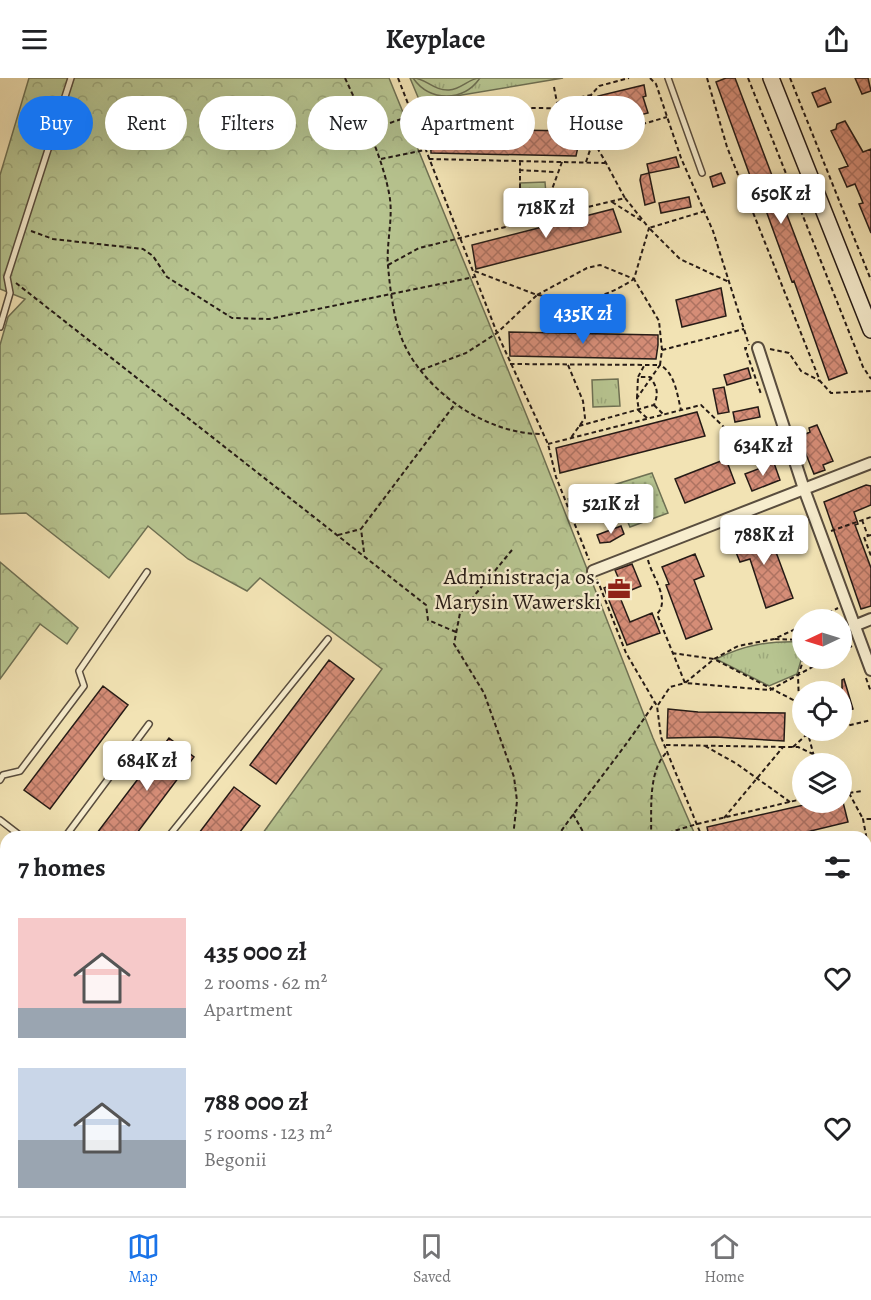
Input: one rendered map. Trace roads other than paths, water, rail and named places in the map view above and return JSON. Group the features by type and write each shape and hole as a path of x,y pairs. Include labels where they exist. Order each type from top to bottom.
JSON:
{"street":[{"path":"771,78 871,330"},
{"path":"758,348 804,489 871,669"},
{"path":"593,571 871,463"},
{"path":"854,626 871,619"}],"lane":[{"path":"0,327 10,293 7,277 71,78"},
{"path":"668,78 702,173"},
{"path":"0,780 3,775 20,771 84,686 79,671 147,572"},
{"path":"173,831 328,639"},
{"path":"70,831 150,724"},
{"path":"0,820 14,831"}],"place":[{"name":"Administracja os. Marysin Wawerski","path":"619,589"}]}
